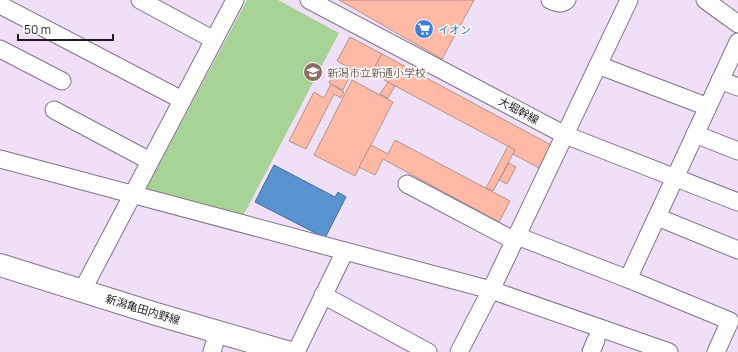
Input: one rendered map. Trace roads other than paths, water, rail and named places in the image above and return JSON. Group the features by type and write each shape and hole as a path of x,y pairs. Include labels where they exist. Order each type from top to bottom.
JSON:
{"main road":[{"name":"新潟亀田内野線","path":"0,265 82,291 215,342 287,352"}],"street":[{"path":"140,0 214,40"},
{"name":"大堀幹線","path":"309,0 565,135 738,202"},
{"path":"550,0 557,3 563,3 567,0"},
{"path":"459,352 491,290 629,0"},
{"path":"704,0 738,24"},
{"path":"82,291 214,40 229,2"},
{"path":"0,5 182,100"},
{"path":"628,279 738,42"},
{"path":"0,49 62,81"},
{"path":"598,65 708,107"},
{"path":"720,80 738,87"},
{"path":"54,110 150,161"},
{"path":"695,134 738,151"},
{"path":"0,159 491,290 669,352"},
{"path":"407,184 516,238 628,279 730,321 716,352"},
{"path":"657,217 738,250"},
{"path":"296,352 344,251"},
{"path":"324,295 428,352"}],"water":[{"path":"274,165 335,197 338,192 346,197 325,238 255,202"}],"place":[{"name":"イオン","path":"424,29"},
{"name":"新潟市立新通小学校","path":"313,72"}]}
